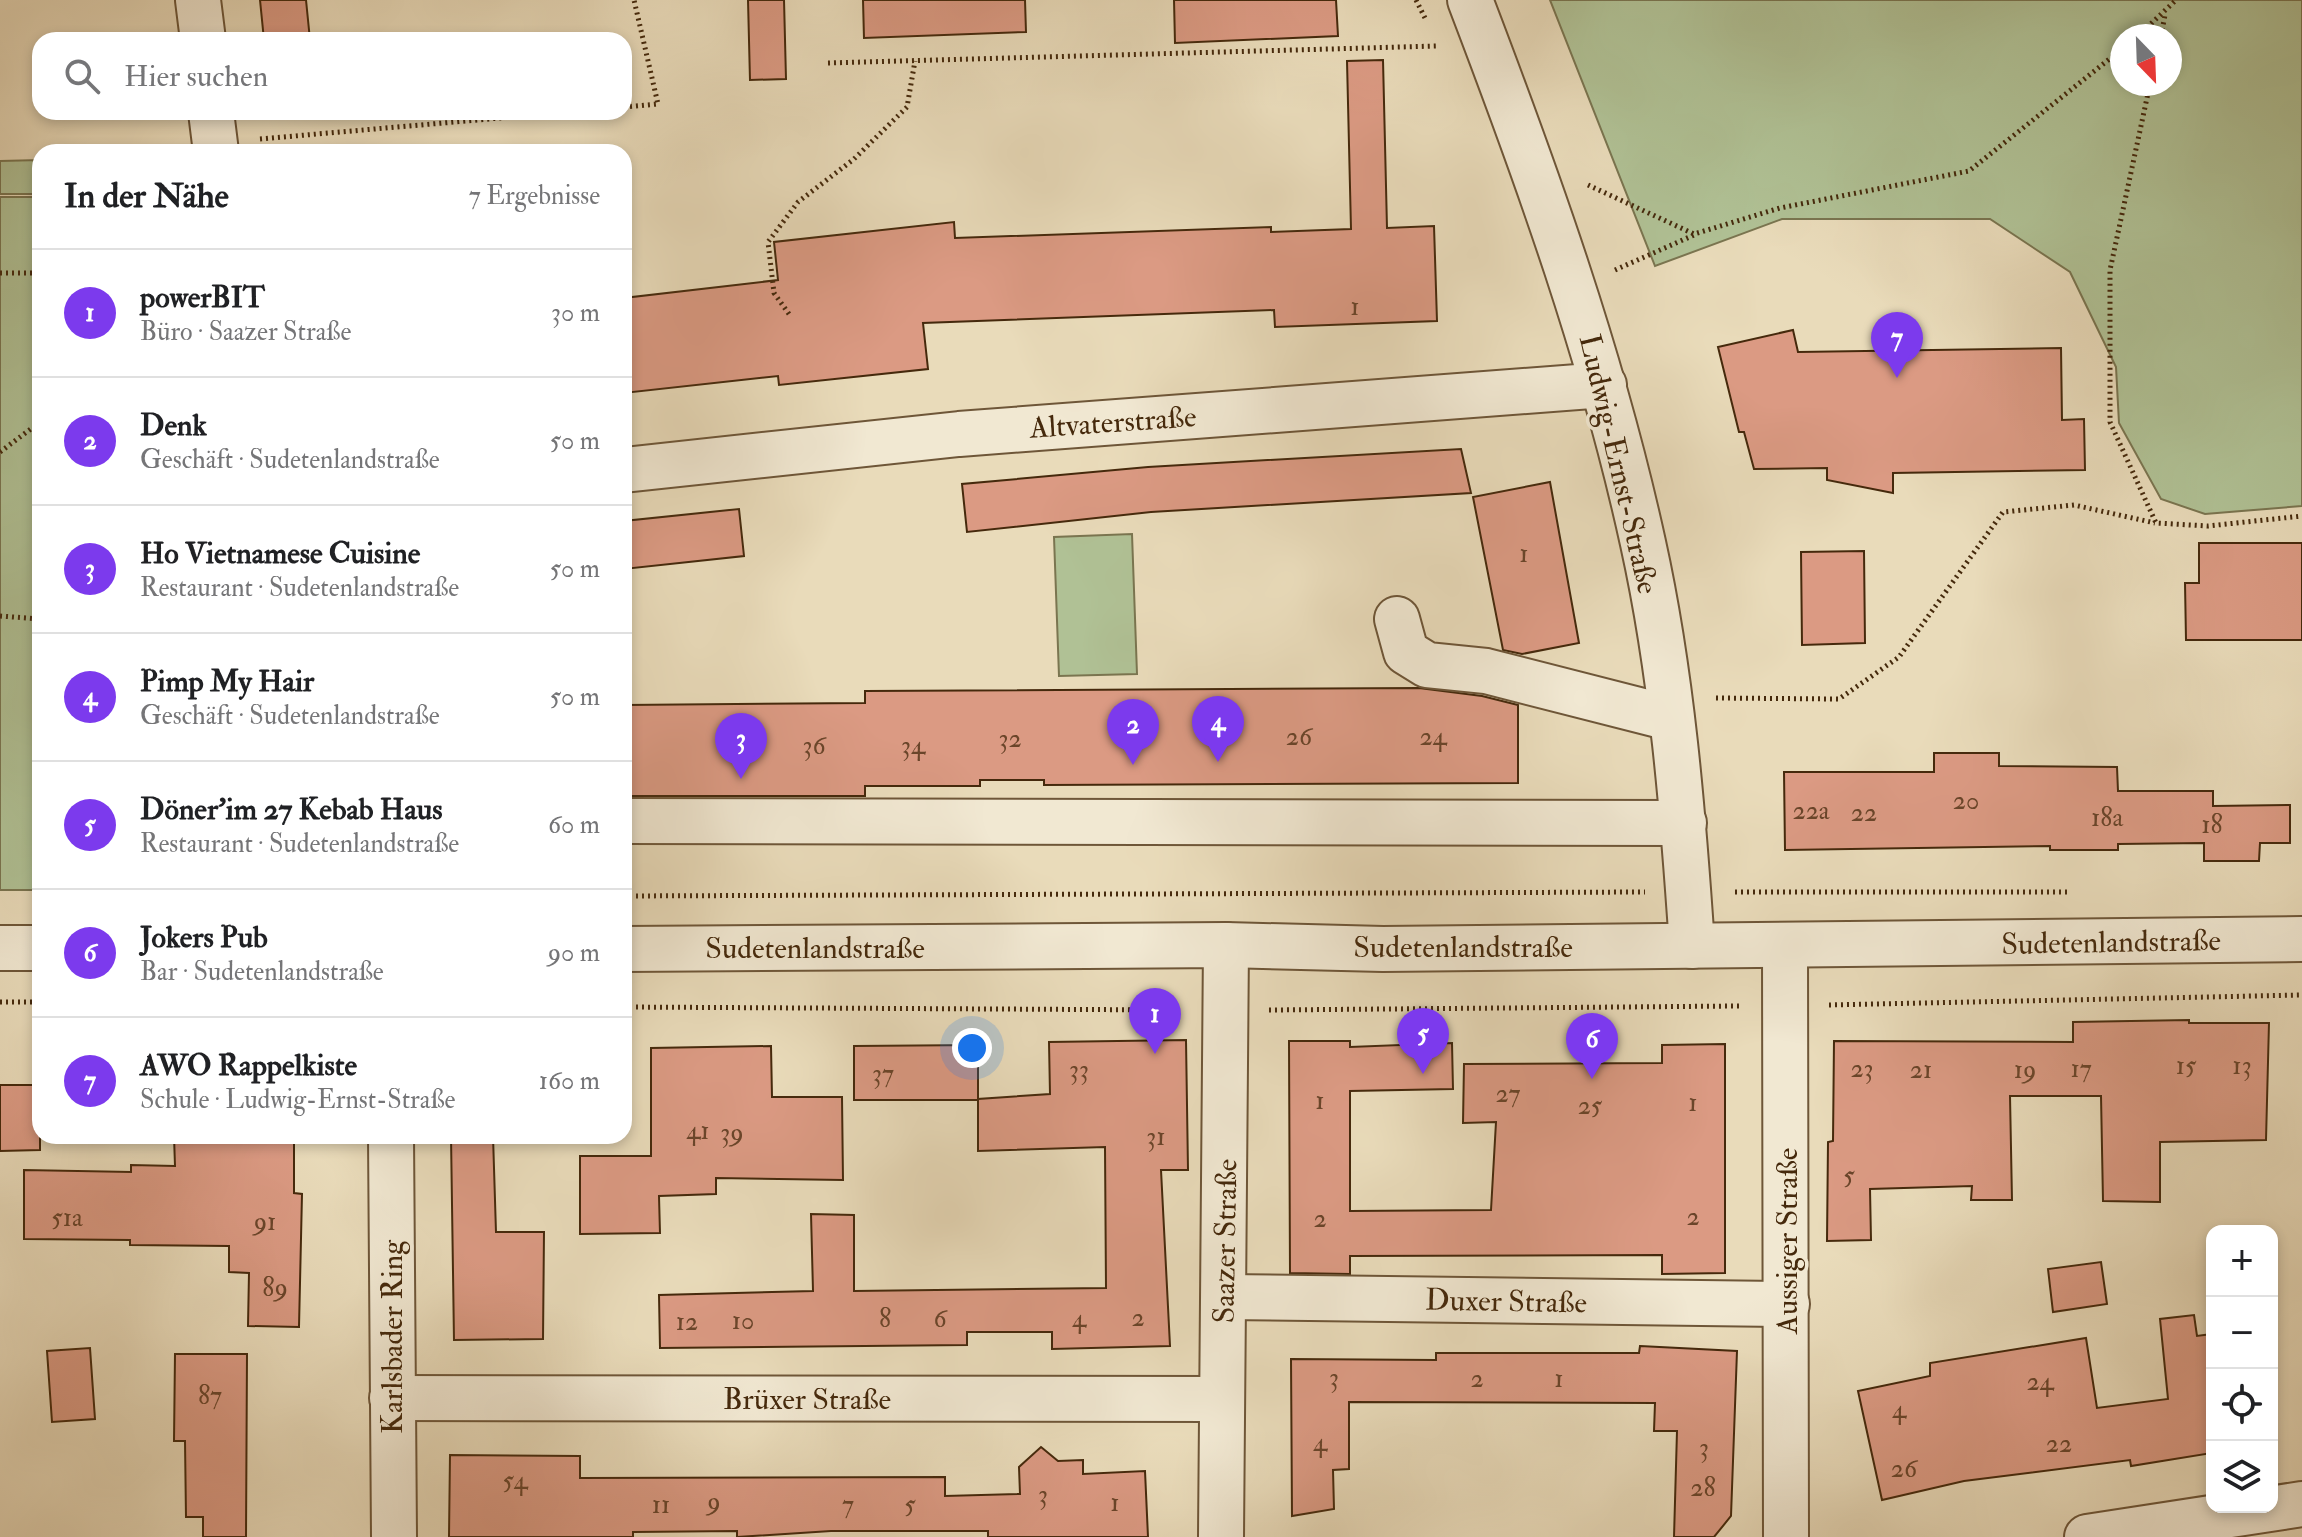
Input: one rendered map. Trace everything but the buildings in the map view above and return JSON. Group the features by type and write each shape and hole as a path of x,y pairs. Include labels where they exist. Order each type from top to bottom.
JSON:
{"street":[{"path":"198,0 202,32"},
{"name":"Ludwig-Ernst-Straße","path":"1470,0 1532,158 1604,385 1644,545 1684,823 1692,946"},
{"name":"Altvaterstraße","path":"632,469 959,434 1604,385"},
{"path":"1397,619 1406,652 1427,665 1486,671 1669,709"},
{"path":"632,821 1684,823"},
{"name":"Sudetenlandstraße","path":"632,949 1226,945 1383,949 2302,939"},
{"name":"Saazer Straße","path":"1221,1537 1228,1011 1226,945"},
{"name":"Aussiger Straße","path":"1785,946 1786,1537"},
{"path":"0,948 32,948"},
{"name":"Karlsbader Ring","path":"391,1144 394,1537"},
{"name":"Duxer Straße","path":"1225,1297 1787,1304"},
{"name":"Brüxer Straße","path":"392,1398 1222,1399"},
{"path":"2087,1537 2302,1504"}],"path":[{"path":"632,106 658,104 634,0"},
{"path":"2153,24 2176,0"},
{"path":"2163,24 2165,14"},
{"path":"828,63 1438,46"},
{"path":"1532,158 1694,234 1780,208 1969,171 2110,59"},
{"path":"789,314 774,293 768,242 798,202 854,159 907,107 915,61"},
{"path":"2147,96 2110,270 2110,422 2156,523"},
{"path":"214,136 451,120"},
{"path":"0,273 32,273"},
{"path":"0,452 32,428"},
{"path":"1669,709 1839,699 1899,657 2003,512 2074,505 2156,523 2208,526 2302,516"},
{"path":"0,616 32,618"},
{"path":"632,896 2082,892"},
{"path":"632,1007 1228,1011 1786,1006 2302,995"},
{"path":"0,1002 32,1002"}],"green space":[{"path":"1550,0 2302,0 2302,506 2205,514 2161,499 2119,423 2116,367 2070,272 1990,219 1782,219 1655,266"},
{"path":"32,160 32,194 0,194 0,161"},
{"path":"0,197 32,197 32,890 0,890"},
{"path":"1132,534 1137,674 1059,676 1054,537"}],"place":[{"name":"AWO Rappelkiste","path":"1897,378"},
{"name":"Pimp My Hair","path":"1218,762"},
{"name":"Denk","path":"1133,765"},
{"name":"Ho Vietnamese Cuisine","path":"741,779"},
{"name":"powerBIT","path":"1155,1054"},
{"name":"Döner'im 27 Kebab Haus","path":"1423,1074"},
{"name":"Jokers Pub","path":"1592,1079"}]}
